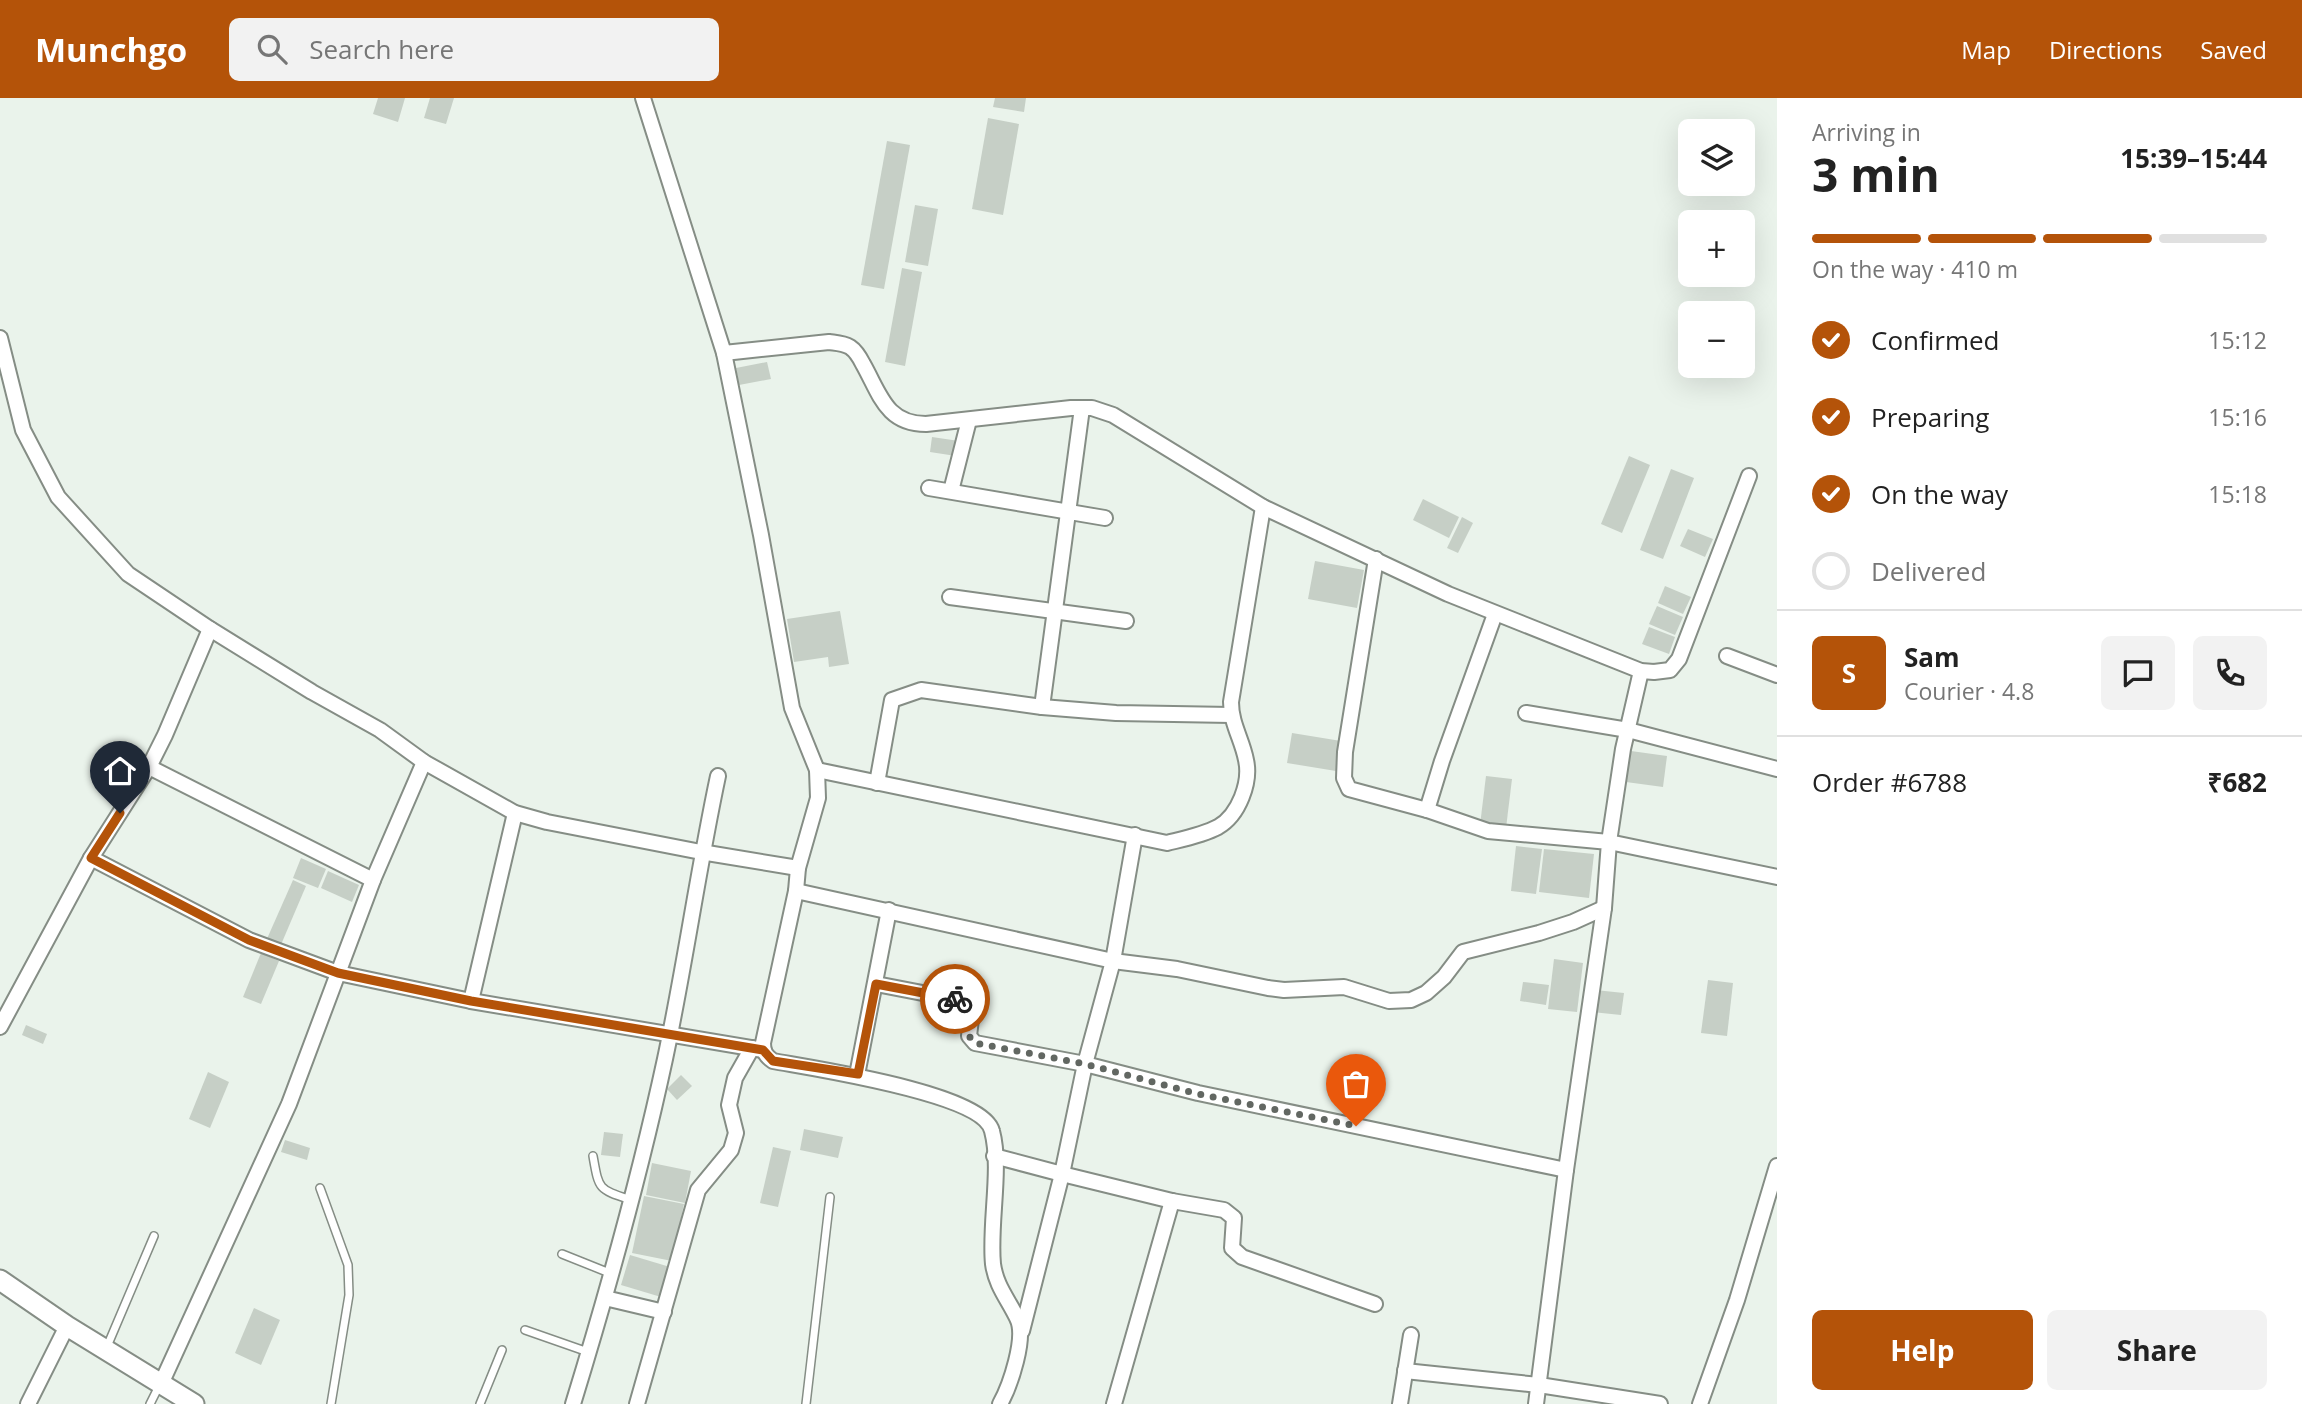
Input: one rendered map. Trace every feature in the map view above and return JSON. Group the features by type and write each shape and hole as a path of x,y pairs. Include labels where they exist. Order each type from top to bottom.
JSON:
{"street":[{"path":"636,1404 698,1190 731,1150 736,1133 729,1105 735,1079 763,1043 796,891 798,868 818,798 817,770 792,708 724,353 643,98"},
{"path":"0,338 23,430 58,497 128,574 210,629 380,730 424,762 515,813 547,822 701,852 798,868"},
{"path":"724,353 829,342 842,344 859,356 891,412 903,421 926,424 1082,408 1092,408 1113,415 1263,507 1495,614 1641,671 1662,672 1675,665 1749,476"},
{"path":"1042,707 1082,408"},
{"path":"951,491 969,420"},
{"path":"929,488 1105,518"},
{"path":"817,770 1167,843 1220,826 1242,796 1247,777 1247,763 1231,715 1230,702 1263,507"},
{"path":"1376,559 1345,752 1344,778 1349,789 1427,810 1488,831 1609,842 1777,877"},
{"path":"950,597 1126,621"},
{"path":"1427,810 1495,614"},
{"path":"0,1027 91,858 149,767 210,629"},
{"path":"1727,656 1777,675"},
{"path":"1536,1404 1604,908 1609,842 1641,671"},
{"path":"877,783 892,700 921,691 1042,707 1116,713 1231,715"},
{"path":"1526,713 1628,730 1777,769"},
{"path":"161,1384 289,1104 373,880 424,762"},
{"path":"149,767 373,880"},
{"path":"573,1404 613,1274 631,1200 669,1034 701,852 718,776"},
{"path":"471,1001 515,813"},
{"path":"1001,1404 1062,1174 1085,1064 1113,961 1135,835"},
{"path":"91,858 249,940 338,973 471,1001 757,1049 773,1061 858,1074 959,1104 981,1116 992,1128 995,1156 993,1265 1002,1295 1018,1319 1021,1332"},
{"path":"796,891 1113,961 1177,969 1284,990 1344,987 1389,1001 1411,1000 1426,993 1444,977 1463,953 1539,933 1604,908"},
{"path":"858,1074 889,910"},
{"path":"876,984 969,1002 972,1011 969,1036 975,1043 1085,1064 1198,1094 1566,1170"},
{"path":"995,1156 1172,1201 1224,1210 1234,1218 1232,1248 1242,1258 1375,1304"},
{"path":"1700,1404 1737,1300 1777,1166"},
{"path":"1114,1404 1172,1201"},
{"path":"0,1280 68,1326 194,1404"},
{"path":"605,1298 664,1312"},
{"path":"28,1404 68,1326"},
{"path":"1400,1404 1411,1335"},
{"path":"1405,1371 1539,1385 1660,1404"}],"lane":[{"path":"593,1156 597,1182 604,1191 631,1200"},
{"path":"320,1188 348,1265 349,1295 331,1404"},
{"path":"806,1404 830,1196"},
{"path":"106,1350 154,1236"},
{"path":"562,1254 613,1274"},
{"path":"525,1330 589,1352"},
{"path":"480,1404 502,1350"},
{"path":"150,1404 161,1384"}],"building":[{"path":"378,98 405,98 398,122 373,114"},
{"path":"430,98 454,98 446,124 424,118"},
{"path":"995,98 1026,98 1024,112 993,107"},
{"path":"988,118 1019,124 1003,215 972,209"},
{"path":"887,141 910,145 884,289 861,285"},
{"path":"915,205 938,209 928,266 905,262"},
{"path":"902,268 922,272 905,366 885,362"},
{"path":"767,362 771,379 739,385 736,368"},
{"path":"932,437 959,441 956,456 930,452"},
{"path":"1629,456 1650,465 1622,533 1601,524"},
{"path":"1671,469 1694,478 1663,559 1640,550"},
{"path":"1423,499 1459,517 1449,538 1413,520"},
{"path":"1462,517 1473,523 1458,553 1447,548"},
{"path":"1688,529 1713,539 1705,557 1680,546"},
{"path":"1315,561 1364,570 1357,608 1308,599"},
{"path":"1665,586 1691,597 1683,614 1658,603"},
{"path":"1657,606 1683,617 1675,635 1649,624"},
{"path":"840,611 849,664 829,667 828,657 794,662 787,619"},
{"path":"1649,627 1675,637 1669,654 1642,644"},
{"path":"1292,733 1341,741 1336,771 1287,763"},
{"path":"1631,751 1667,756 1663,787 1626,782"},
{"path":"1486,776 1512,779 1506,828 1480,825"},
{"path":"1516,846 1542,849 1536,894 1511,891"},
{"path":"1544,849 1594,854 1589,898 1539,892"},
{"path":"301,858 326,869 318,888 293,878"},
{"path":"328,871 359,885 352,902 321,888"},
{"path":"293,880 306,886 280,947 266,941"},
{"path":"261,953 279,961 261,1004 243,997"},
{"path":"1554,959 1583,963 1577,1012 1548,1009"},
{"path":"1708,980 1733,983 1727,1036 1701,1033"},
{"path":"1523,982 1549,985 1546,1005 1520,1001"},
{"path":"1595,990 1624,993 1621,1015 1592,1012"},
{"path":"26,1025 47,1034 43,1044 22,1035"},
{"path":"208,1072 229,1082 210,1128 189,1119"},
{"path":"681,1075 692,1086 677,1100 667,1089"},
{"path":"804,1129 843,1137 838,1158 800,1150"},
{"path":"604,1132 623,1134 620,1157 601,1155"},
{"path":"285,1140 310,1148 307,1160 281,1152"},
{"path":"773,1147 791,1151 778,1207 760,1203"},
{"path":"652,1163 691,1171 685,1203 646,1195"},
{"path":"644,1196 684,1204 672,1261 632,1253"},
{"path":"630,1255 670,1267 661,1297 621,1285"},
{"path":"254,1308 280,1320 261,1365 235,1353"}],"way so far":[{"path":"955,999 969,1002 971,1006 968,1031 975,1043 1085,1064 1198,1094 1356,1126"}],"route":[{"path":"120,813 91,858 249,940 338,973 471,1001 763,1050 773,1061 858,1074 876,984 955,999"}]}
